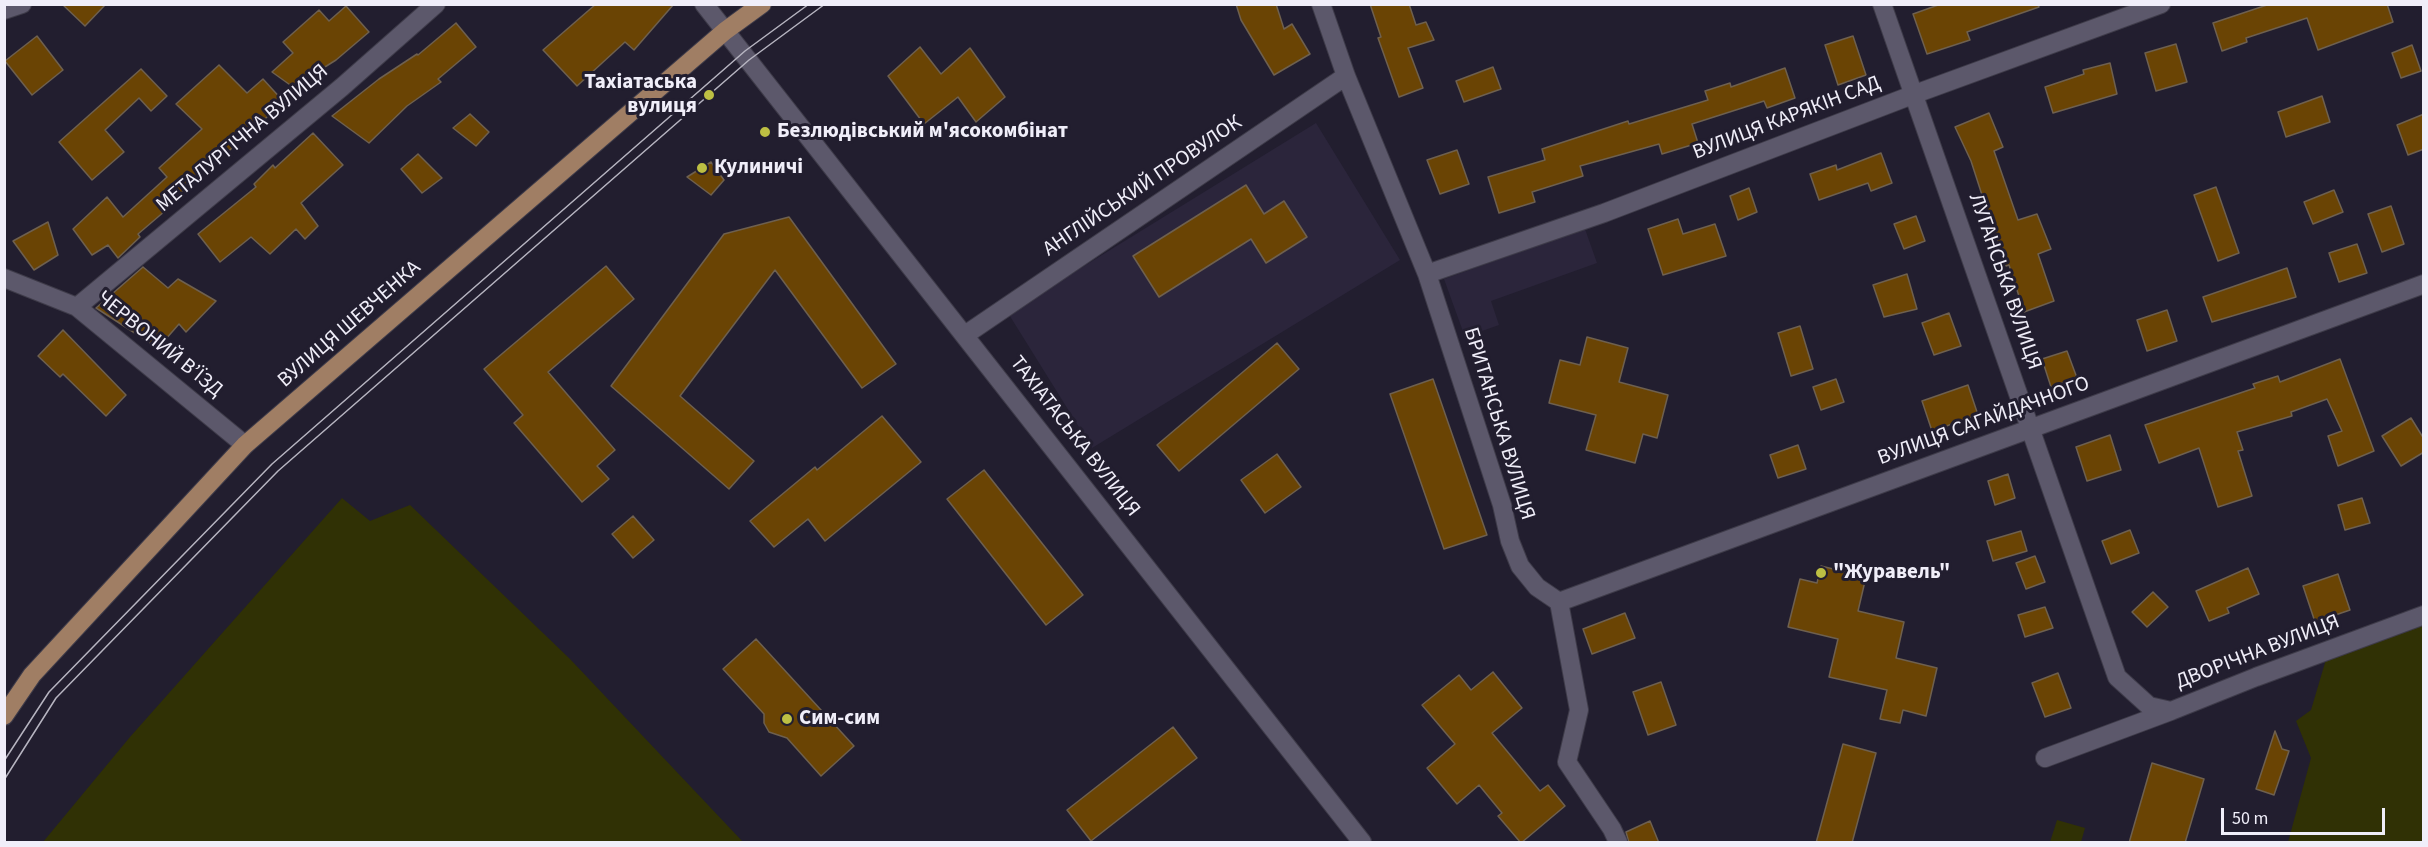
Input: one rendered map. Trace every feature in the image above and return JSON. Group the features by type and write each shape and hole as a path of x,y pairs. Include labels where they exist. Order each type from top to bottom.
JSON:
{"main road":[{"name":"ВУЛИЦЯ ШЕВЧЕНКА","path":"4,716 32,675 245,445 725,31 762,4"}],"street":[{"name":"МЕТАЛУРГІЧНА ВУЛИЦЯ","path":"77,307 342,87 436,4"},
{"name":"ТАХІАТАСЬКА ВУЛИЦЯ","path":"704,4 1362,843"},
{"name":"БРИТАНСЬКА ВУЛИЦЯ","path":"1321,4 1346,76 1428,274 1502,505 1509,541 1520,566 1537,587 1559,602"},
{"name":"ЛУГАНСЬКА ВУЛИЦЯ","path":"1882,4 2117,677"},
{"name":"ВУЛИЦЯ КАРЯКІН САД","path":"1428,274 1604,213 1915,94 2161,4"},
{"name":"АНГЛІЙСЬКИЙ ПРОВУЛОК","path":"965,335 1346,76"},
{"name":"ЧЕРВОНИЙ В’ЇЗД","path":"4,278 77,307 245,445"},
{"name":"ВУЛИЦЯ САГАЙДАЧНОГО","path":"1559,602 2424,284"},
{"path":"1559,602 1579,710 1567,762 1612,829 1617,843"},
{"name":"ДВОРІЧНА ВУЛИЦЯ","path":"2117,677 2149,706 2171,711 2256,676 2424,615"},
{"path":"2045,758 2171,711"}],"shaded area":[{"path":"1316,123 1400,260 1092,448 1008,313"},
{"path":"1585,229 1597,263 1491,301 1499,325 1465,337 1444,279"},
{"path":"342,498 370,521 410,505 570,659 743,842 43,842 130,737"},
{"path":"2423,618 2423,842 2288,842 2311,758 2296,721 2311,710 2327,656"},
{"path":"2057,820 2085,828 2081,842 2050,842"}],"building":[{"path":"62,4 106,4 85,26"},
{"path":"596,4 674,4 634,50 625,42 577,86 543,50"},
{"path":"1236,4 1276,4 1284,29 1292,24 1310,54 1274,75 1241,20"},
{"path":"1370,4 1409,4 1416,25 1426,22 1434,40 1408,48 1423,88 1399,97 1378,38 1381,37"},
{"path":"1941,4 2038,4 2039,7 1967,32 1970,40 1927,54 1913,14"},
{"path":"2270,4 2387,4 2393,22 2318,50 2307,18 2246,38 2247,42 2222,51 2213,23"},
{"path":"346,6 369,32 336,60 293,87 272,72 293,53 283,42 319,10 329,21"},
{"path":"456,23 476,47 438,79 441,82 407,106 369,143 332,116 379,79 418,55"},
{"path":"37,36 63,70 32,95 5,61"},
{"path":"1853,36 1866,75 1838,85 1825,45"},
{"path":"2176,44 2187,82 2156,91 2145,53"},
{"path":"2412,45 2421,71 2401,78 2392,53"},
{"path":"920,47 941,74 970,48 1005,97 976,122 958,97 924,124 888,76"},
{"path":"2110,63 2117,94 2053,113 2045,87 2084,74 2083,70"},
{"path":"219,65 247,93 263,79 284,102 170,203 172,205 138,234 140,237 118,258 108,245 92,255 73,229 107,197 123,217 167,177 159,168 202,129 176,104"},
{"path":"1493,67 1501,89 1464,102 1456,81"},
{"path":"1785,68 1795,98 1767,108 1764,101 1692,124 1698,143 1662,154 1659,144 1580,166 1583,176 1532,192 1535,202 1499,213 1488,177 1545,160 1542,149 1628,121 1629,124 1708,100 1705,91 1730,83 1731,87"},
{"path":"141,69 167,96 151,111 139,98 105,130 124,152 92,180 59,142"},
{"path":"2322,96 2330,122 2286,137 2278,112"},
{"path":"1989,113 2003,147 1994,151 2018,220 2037,214 2051,249 2038,254 2054,301 2024,312 1971,161 1955,127"},
{"path":"470,114 489,132 476,146 453,128"},
{"path":"2424,114 2424,149 2408,155 2397,125"},
{"path":"313,133 343,165 301,203 318,226 305,239 296,229 270,254 251,237 220,262 198,234 256,187 254,184 273,165 275,168"},
{"path":"1457,150 1469,184 1440,194 1427,160"},
{"path":"1881,153 1892,183 1871,191 1868,183 1819,200 1810,174 1836,165 1837,170"},
{"path":"418,154 442,178 422,193 401,169"},
{"path":"711,162 724,180 711,195 687,177"},
{"path":"1246,185 1264,214 1284,201 1307,237 1266,263 1251,239 1159,297 1133,256"},
{"path":"2216,187 2239,253 2218,261 2194,195"},
{"path":"1749,188 1757,212 1738,220 1730,196"},
{"path":"2334,190 2343,212 2313,224 2304,202"},
{"path":"2391,206 2404,244 2382,252 2368,214"},
{"path":"1916,216 1925,241 1904,249 1894,224"},
{"path":"789,217 896,364 862,388 775,270 680,396 754,461 729,489 611,386 724,234"},
{"path":"1678,219 1683,234 1715,224 1726,256 1663,275 1648,229"},
{"path":"48,222 58,255 34,270 13,241"},
{"path":"2357,244 2367,273 2339,282 2329,253"},
{"path":"606,266 634,299 548,372 615,450 597,466 609,479 582,502 514,423 523,415 484,369"},
{"path":"143,267 168,288 178,279 216,301 186,332 179,324 158,348 96,308"},
{"path":"2287,268 2296,297 2212,322 2203,297"},
{"path":"1907,274 1917,309 1884,317 1873,285"},
{"path":"2167,310 2177,341 2147,351 2137,320"},
{"path":"1949,313 1961,346 1934,355 1922,323"},
{"path":"1800,326 1813,369 1791,376 1778,333"},
{"path":"63,330 126,395 106,416 63,374 60,377 38,356"},
{"path":"1587,337 1628,348 1619,382 1668,395 1657,438 1643,434 1635,463 1586,450 1596,415 1549,403 1560,360 1580,365"},
{"path":"1277,343 1299,369 1179,471 1157,445"},
{"path":"2067,351 2077,378 2051,387 2042,359"},
{"path":"2340,359 2374,451 2338,466 2328,436 2342,431 2327,399 2291,412 2292,416 2237,432 2243,450 2238,451 2252,496 2218,507 2199,448 2159,463 2145,425 2255,388 2253,384 2278,376 2280,382"},
{"path":"1433,379 1487,535 1444,549 1390,394"},
{"path":"1836,379 1844,402 1821,410 1813,387"},
{"path":"1968,385 1978,415 1932,431 1922,401"},
{"path":"882,416 921,462 825,541 808,519 774,547 750,521"},
{"path":"2411,418 2424,439 2424,452 2401,466 2382,436"},
{"path":"2110,435 2121,470 2087,481 2076,447"},
{"path":"1798,445 1806,469 1778,478 1770,455"},
{"path":"1277,454 1301,487 1265,513 1241,480"},
{"path":"984,470 1083,595 1046,625 947,499"},
{"path":"2008,474 2015,498 1995,505 1988,481"},
{"path":"2362,498 2370,523 2345,530 2338,505"},
{"path":"633,516 654,540 633,558 612,534"},
{"path":"2130,530 2139,553 2111,564 2102,541"},
{"path":"2021,531 2027,551 1993,561 1987,541"},
{"path":"2035,556 2045,582 2026,589 2016,563"},
{"path":"1821,566 1866,577 1858,611 1904,622 1896,658 1937,668 1926,716 1903,710 1900,723 1880,719 1887,690 1829,677 1838,639 1788,627 1800,579 1817,583"},
{"path":"2248,568 2259,594 2227,608 2229,613 2209,621 2196,591"},
{"path":"2338,574 2350,610 2315,622 2303,586"},
{"path":"2153,592 2168,607 2147,627 2132,612"},
{"path":"2045,607 2053,628 2025,637 2018,615"},
{"path":"1625,613 1635,638 1592,654 1583,629"},
{"path":"756,639 854,746 821,776 787,738 769,732 764,723 764,714 723,669"},
{"path":"1493,672 1522,708 1492,733 1540,791 1548,785 1565,806 1521,843 1498,816 1502,813 1479,785 1457,804 1427,768 1455,744 1422,705 1459,675 1471,690"},
{"path":"2058,673 2071,708 2045,717 2032,683"},
{"path":"1661,682 1676,725 1648,735 1633,692"},
{"path":"1173,727 1197,758 1091,841 1067,810"},
{"path":"2275,731 2282,749 2289,751 2274,795 2256,789"},
{"path":"1843,744 1876,753 1852,843 1816,843"},
{"path":"2152,763 2204,779 2185,843 2129,843"},
{"path":"1650,821 1659,843 1629,843 1626,832"}],"tram line":[{"path":"4,761 49,692 272,464 745,51 809,4"},
{"path":"4,780 56,698 278,471 749,60 825,4"}],"place":[{"name":"Тахіатаська вулиця","path":"709,95"},
{"name":"Безлюдівський м'ясокомбінат","path":"765,132"},
{"name":"Кулиничі","path":"702,168"},
{"name":"\"Журавель\"","path":"1821,573"},
{"name":"Сим-сим","path":"787,719"}]}
